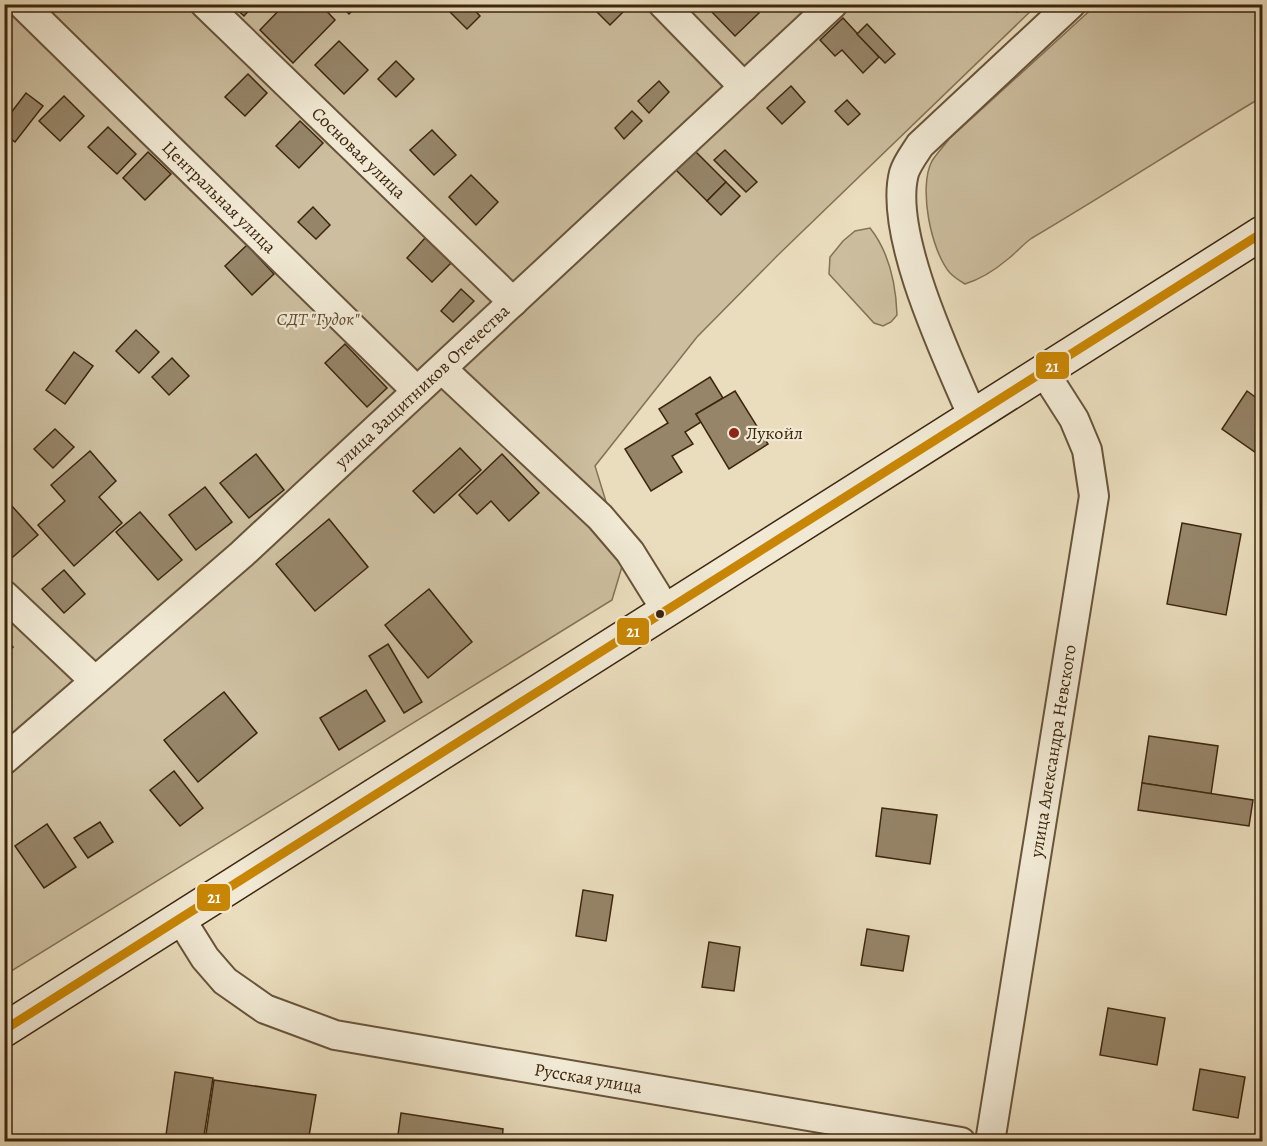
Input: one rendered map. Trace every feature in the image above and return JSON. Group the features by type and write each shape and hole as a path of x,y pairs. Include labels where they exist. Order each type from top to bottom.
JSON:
{"main road":[{"path":"4,1030 1263,233"}],"street":[{"name":"Центральная улица","path":"22,4 378,350 417,391"},
{"name":"Сосновая улица","path":"205,4 513,302"},
{"path":"663,4 744,87"},
{"name":"улица Защитников Отечества","path":"4,760 242,554 832,4"},
{"path":"973,417 930,316 913,262 901,210 904,172 920,145 1071,4"},
{"path":"442,369 600,517 630,552 666,609"},
{"name":"улица Александра Невского","path":"990,1142 1094,496 1087,450 1074,419 1044,372"},
{"path":"4,595 95,681"},
{"name":"Русская улица","path":"180,918 205,958 225,981 265,1009 335,1035 962,1142"}],"green space":[{"name":"СДТ \"Гудок\"","path":"5,5 1037,5 778,255 697,337 595,466 624,560 612,600 5,975"},
{"path":"1096,5 1262,5 1262,97 1032,238 988,274 965,284 950,273 943,263 932,235 926,186 932,161 949,139"},
{"path":"870,228 887,258 895,292 897,315 883,326 874,323 829,274 830,257 843,241 855,231"}],"building":[{"path":"231,4 255,4 244,16"},
{"path":"285,4 320,4 335,20 293,63 260,30"},
{"path":"339,4 359,4 349,14"},
{"path":"454,4 469,4 480,16 467,29 448,10"},
{"path":"589,4 631,4 610,25"},
{"path":"715,4 751,4 759,13 735,36 710,10"},
{"path":"1010,4 1025,4 1017,12"},
{"path":"843,18 879,57 863,73 842,50 835,56 820,40"},
{"path":"867,24 895,54 885,63 857,34"},
{"path":"339,41 368,70 344,94 315,65"},
{"path":"396,61 414,79 396,97 378,79"},
{"path":"248,74 267,93 245,116 225,97"},
{"path":"659,81 669,92 649,113 638,101"},
{"path":"791,86 805,102 782,124 767,108"},
{"path":"26,93 43,106 15,142 4,134 4,122"},
{"path":"64,96 84,116 60,141 39,121"},
{"path":"847,100 860,114 848,125 835,111"},
{"path":"632,111 642,121 624,139 615,128"},
{"path":"300,121 323,143 299,168 276,146"},
{"path":"108,127 136,154 117,174 88,147"},
{"path":"432,130 456,155 434,175 410,150"},
{"path":"725,150 757,182 746,192 714,160"},
{"path":"695,151 726,182 707,201 676,170"},
{"path":"148,152 171,174 145,200 123,178"},
{"path":"471,175 498,202 476,225 449,197"},
{"path":"726,182 740,196 721,215 707,201"},
{"path":"313,207 330,225 316,239 298,222"},
{"path":"425,238 451,263 432,282 407,258"},
{"path":"247,245 274,274 252,295 225,266"},
{"path":"461,289 474,301 453,322 441,311"},
{"path":"136,330 159,352 139,373 116,351"},
{"path":"345,344 387,388 367,407 325,363"},
{"path":"74,352 93,366 65,404 46,390"},
{"path":"172,358 189,376 169,395 152,377"},
{"path":"710,377 723,398 696,414 701,422 685,432 693,444 672,456 682,472 651,491 625,449 668,423 659,409"},
{"name":"Лукойл","path":"735,391 768,444 729,469 696,414"},
{"path":"1247,391 1262,402 1262,457 1222,429"},
{"path":"55,429 74,447 53,468 34,449"},
{"path":"460,448 481,470 434,513 413,491"},
{"path":"90,451 116,481 99,497 122,523 74,566 38,525 65,501 51,485"},
{"path":"256,454 284,490 249,518 220,483"},
{"path":"502,454 539,493 509,521 491,501 477,514 459,495"},
{"path":"205,487 232,522 196,550 169,515"},
{"path":"11,505 38,535 6,563 4,561 4,511"},
{"path":"140,512 182,560 158,580 116,532"},
{"path":"329,519 368,567 315,611 276,564"},
{"path":"1182,523 1241,534 1226,615 1167,604"},
{"path":"64,570 85,594 64,613 42,589"},
{"path":"429,589 472,642 428,678 385,625"},
{"path":"4,639 13,647 4,656"},
{"path":"388,644 422,702 404,713 369,656"},
{"path":"366,690 385,721 339,750 320,718"},
{"path":"224,692 257,733 198,782 164,740"},
{"path":"1149,736 1218,746 1211,794 1142,783"},
{"path":"174,771 203,808 180,826 150,790"},
{"path":"1142,783 1253,800 1249,826 1138,810"},
{"path":"882,808 937,815 930,864 876,856"},
{"path":"100,822 113,842 88,858 74,838"},
{"path":"47,824 76,867 44,888 15,846"},
{"path":"583,890 613,895 606,941 576,936"},
{"path":"867,929 909,936 903,971 861,965"},
{"path":"709,942 740,947 734,991 702,987"},
{"path":"1108,1008 1165,1018 1157,1065 1100,1055"},
{"path":"1200,1069 1245,1077 1238,1118 1193,1110"},
{"path":"175,1072 213,1078 203,1142 165,1142"},
{"path":"214,1080 316,1095 308,1142 257,1142 206,1134"},
{"path":"401,1113 503,1129 502,1142 397,1142"}],"transit line":[{"name":"21","path":"4,1030 1262,233"}],"place":[{"name":"Лукойл","path":"734,433"}]}
